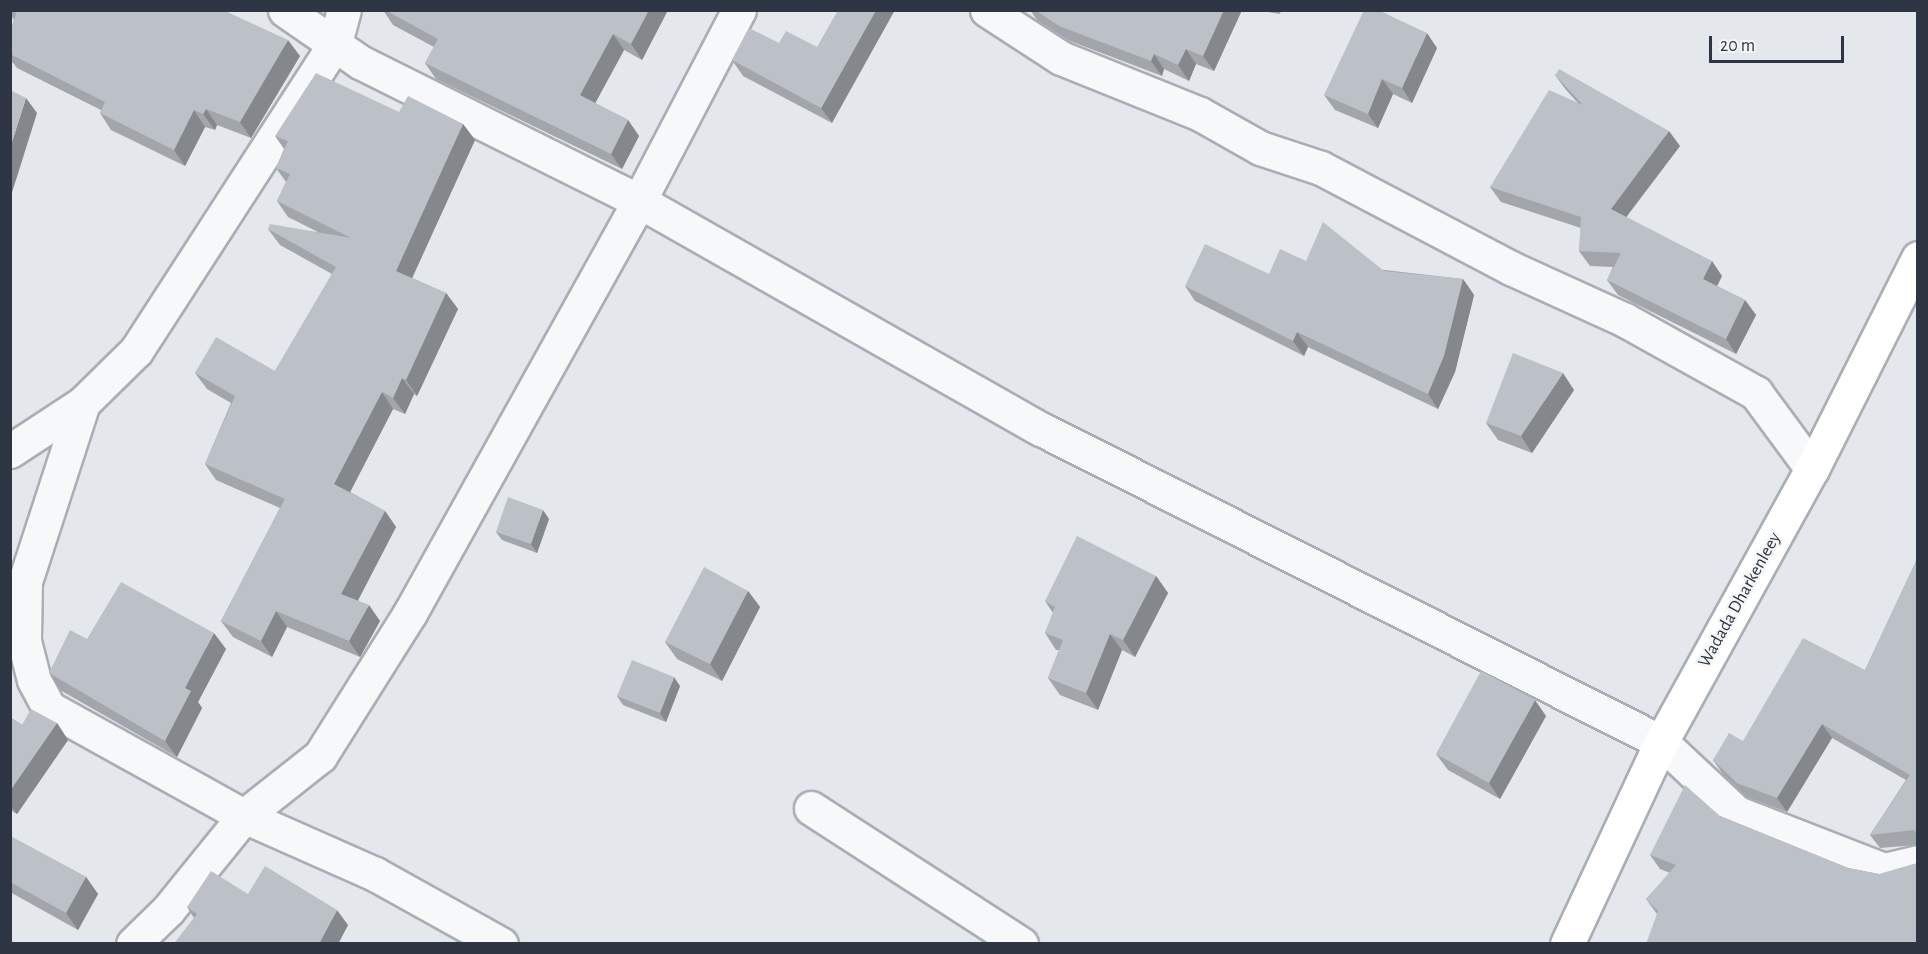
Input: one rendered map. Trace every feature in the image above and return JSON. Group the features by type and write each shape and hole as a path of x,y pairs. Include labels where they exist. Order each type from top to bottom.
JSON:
{"main road":[{"name":"Wadada Dharkenleey","path":"1567,944 1661,742 1812,469 1917,258"}],"street":[{"path":"285,10 360,62 639,201 1041,429 1661,742 1737,813 1884,870 1917,862"},
{"path":"10,450 83,403 136,351 335,43 344,10"},
{"path":"133,944 168,910 244,816 320,756 410,613 639,201 739,10"},
{"path":"987,10 1061,58 1200,114 1260,148 1321,168 1643,329 1756,393 1812,469"},
{"path":"83,403 25,581 24,640 34,680 49,708 244,816 375,874 492,941"},
{"path":"811,808 1021,944"}],"building":[{"path":"17,10 223,10 288,40 240,122 206,109 203,114 194,110 174,150 100,113 105,102 10,54 10,34"},
{"path":"385,10 649,10 631,44 613,34 580,95 628,120 611,154 425,63 438,39"},
{"path":"838,10 876,10 821,108 732,60 749,28 779,43 786,31 817,47"},
{"path":"1035,10 1224,10 1203,56 1186,49 1178,65 1154,54 1151,61 1059,26"},
{"path":"1364,10 1378,10 1427,33 1402,88 1382,79 1368,114 1324,95"},
{"path":"1559,69 1669,131 1611,209 1712,261 1703,279 1745,300 1726,339 1607,280 1621,253 1579,251 1581,217 1490,187 1549,90 1583,105 1555,75"},
{"path":"316,73 399,112 408,96 463,124 396,271 446,293 406,380 402,378 393,398 382,392 334,484 385,511 341,594 369,605 349,641 276,611 261,641 221,621 285,499 205,464 235,396 195,373 216,337 275,371 336,267 268,229 270,224 351,238 277,201 290,174 276,168 288,141 275,136"},
{"path":"10,90 26,98 10,148"},
{"path":"1323,222 1384,271 1463,279 1444,356 1428,394 1297,332 1293,341 1185,286 1205,244 1269,274 1280,249 1306,261"},
{"path":"1513,353 1563,373 1521,436 1486,423"},
{"path":"508,497 543,510 531,544 496,532"},
{"path":"1077,536 1156,576 1123,640 1110,634 1086,693 1048,678 1063,640 1045,633 1055,607 1045,601"},
{"path":"1917,559 1917,834 1914,830 1870,835 1910,775 1822,724 1777,798 1737,783 1713,760 1729,733 1743,741 1803,638 1865,670"},
{"path":"704,567 748,591 710,664 665,642"},
{"path":"121,582 214,633 185,688 191,691 165,741 49,673 70,630 87,639"},
{"path":"632,660 674,677 660,713 617,696"},
{"path":"1481,671 1535,700 1489,783 1436,754"},
{"path":"31,709 57,723 10,791 10,717 22,725"},
{"path":"1685,785 1720,816 1848,868 1879,874 1917,863 1917,944 1646,944 1658,911 1646,899 1676,865 1650,855"},
{"path":"10,836 86,877 66,913 10,882"},
{"path":"265,866 337,910 319,944 174,944 197,914 187,907 211,871 248,894"}]}
